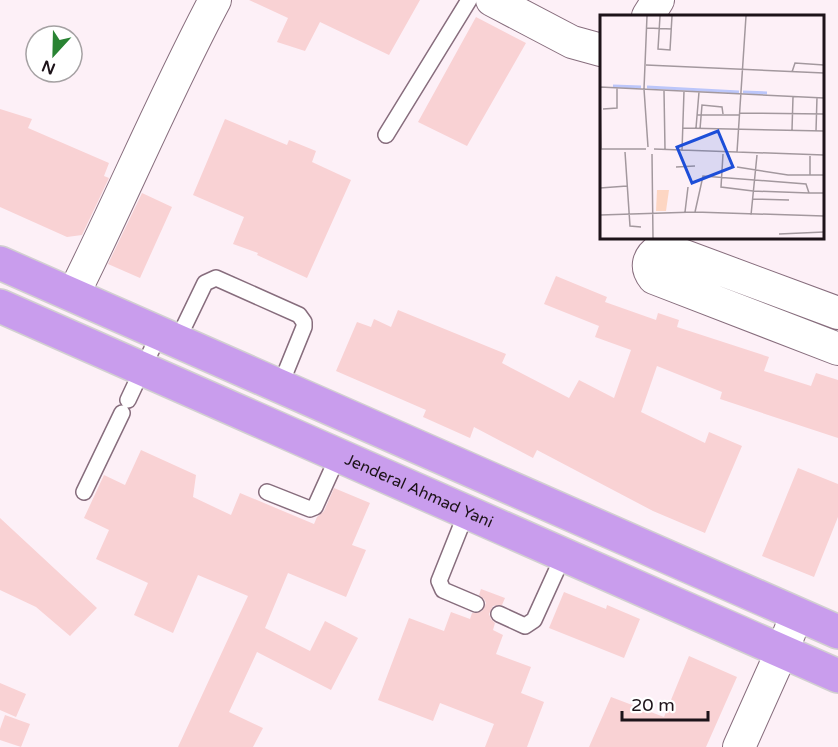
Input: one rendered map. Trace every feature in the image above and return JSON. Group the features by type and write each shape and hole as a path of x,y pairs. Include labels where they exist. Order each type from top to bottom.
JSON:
{"highway":[{"path":"0,263 838,632"},
{"name":"Jenderal Ahmad Yani","path":"0,306 838,676"}],"street":[{"path":"73,295 183,60 215,0"},
{"path":"492,0 572,42 600,50"},
{"path":"649,15 658,0"},
{"path":"838,313 679,254 660,249 649,261 649,271 654,278 838,349"},
{"path":"739,747 797,614"}],"lane":[{"path":"386,135 469,0"},
{"path":"84,492 142,368 168,337 205,282 216,278 299,315 304,322 304,327 280,386"},
{"path":"267,492 310,509 315,507 339,454"},
{"path":"467,511 440,581 442,590 476,604"},
{"path":"499,614 525,626 530,624 534,620 564,554"}],"building":[{"path":"249,0 420,0 389,55 320,22 305,51 277,42 288,18"},
{"path":"476,17 526,43 467,146 418,122"},
{"path":"0,109 32,119 28,128 109,163 104,176 109,178 82,235 67,237 0,207"},
{"path":"225,119 287,145 289,140 316,151 312,162 351,180 307,278 257,255 258,253 233,244 244,217 193,195"},
{"path":"142,193 172,207 140,278 108,264"},
{"path":"556,276 607,297 605,302 656,320 658,313 679,320 677,327 769,357 764,371 811,386 816,373 838,380 838,438 720,399 722,392 657,366 641,412 705,443 709,432 742,446 705,533 653,511 537,450 533,458 474,427 470,438 423,417 426,410 336,371 357,322 371,327 374,319 391,327 398,310 506,354 502,363 569,398 579,380 614,398 631,350 595,337 599,326 544,304"},
{"path":"141,450 196,475 193,497 231,515 240,493 314,524 317,517 324,511 334,488 370,503 352,545 366,550 346,597 288,573 265,628 310,651 325,621 358,638 331,690 257,652 229,712 263,728 253,747 178,747 248,596 198,575 173,633 134,615 148,583 96,559 109,530 84,518 104,475 125,485"},
{"path":"798,468 838,484 838,517 814,577 762,556"},
{"path":"0,518 97,608 70,636 36,607 0,590"},
{"path":"481,589 505,598 502,605 493,606 489,614 495,623 493,630 503,635 496,654 531,667 521,693 544,702 527,747 485,747 494,724 440,703 433,721 378,700 409,618 444,631 451,612 470,619 472,613 482,611 486,603 479,595"},
{"path":"564,592 606,609 607,605 640,619 624,658 549,628"},
{"path":"689,656 737,677 706,747 589,747 611,697 664,717"},
{"path":"0,683 26,694 16,717 0,710"},
{"path":"5,715 30,724 21,747 0,740 0,729"}]}
